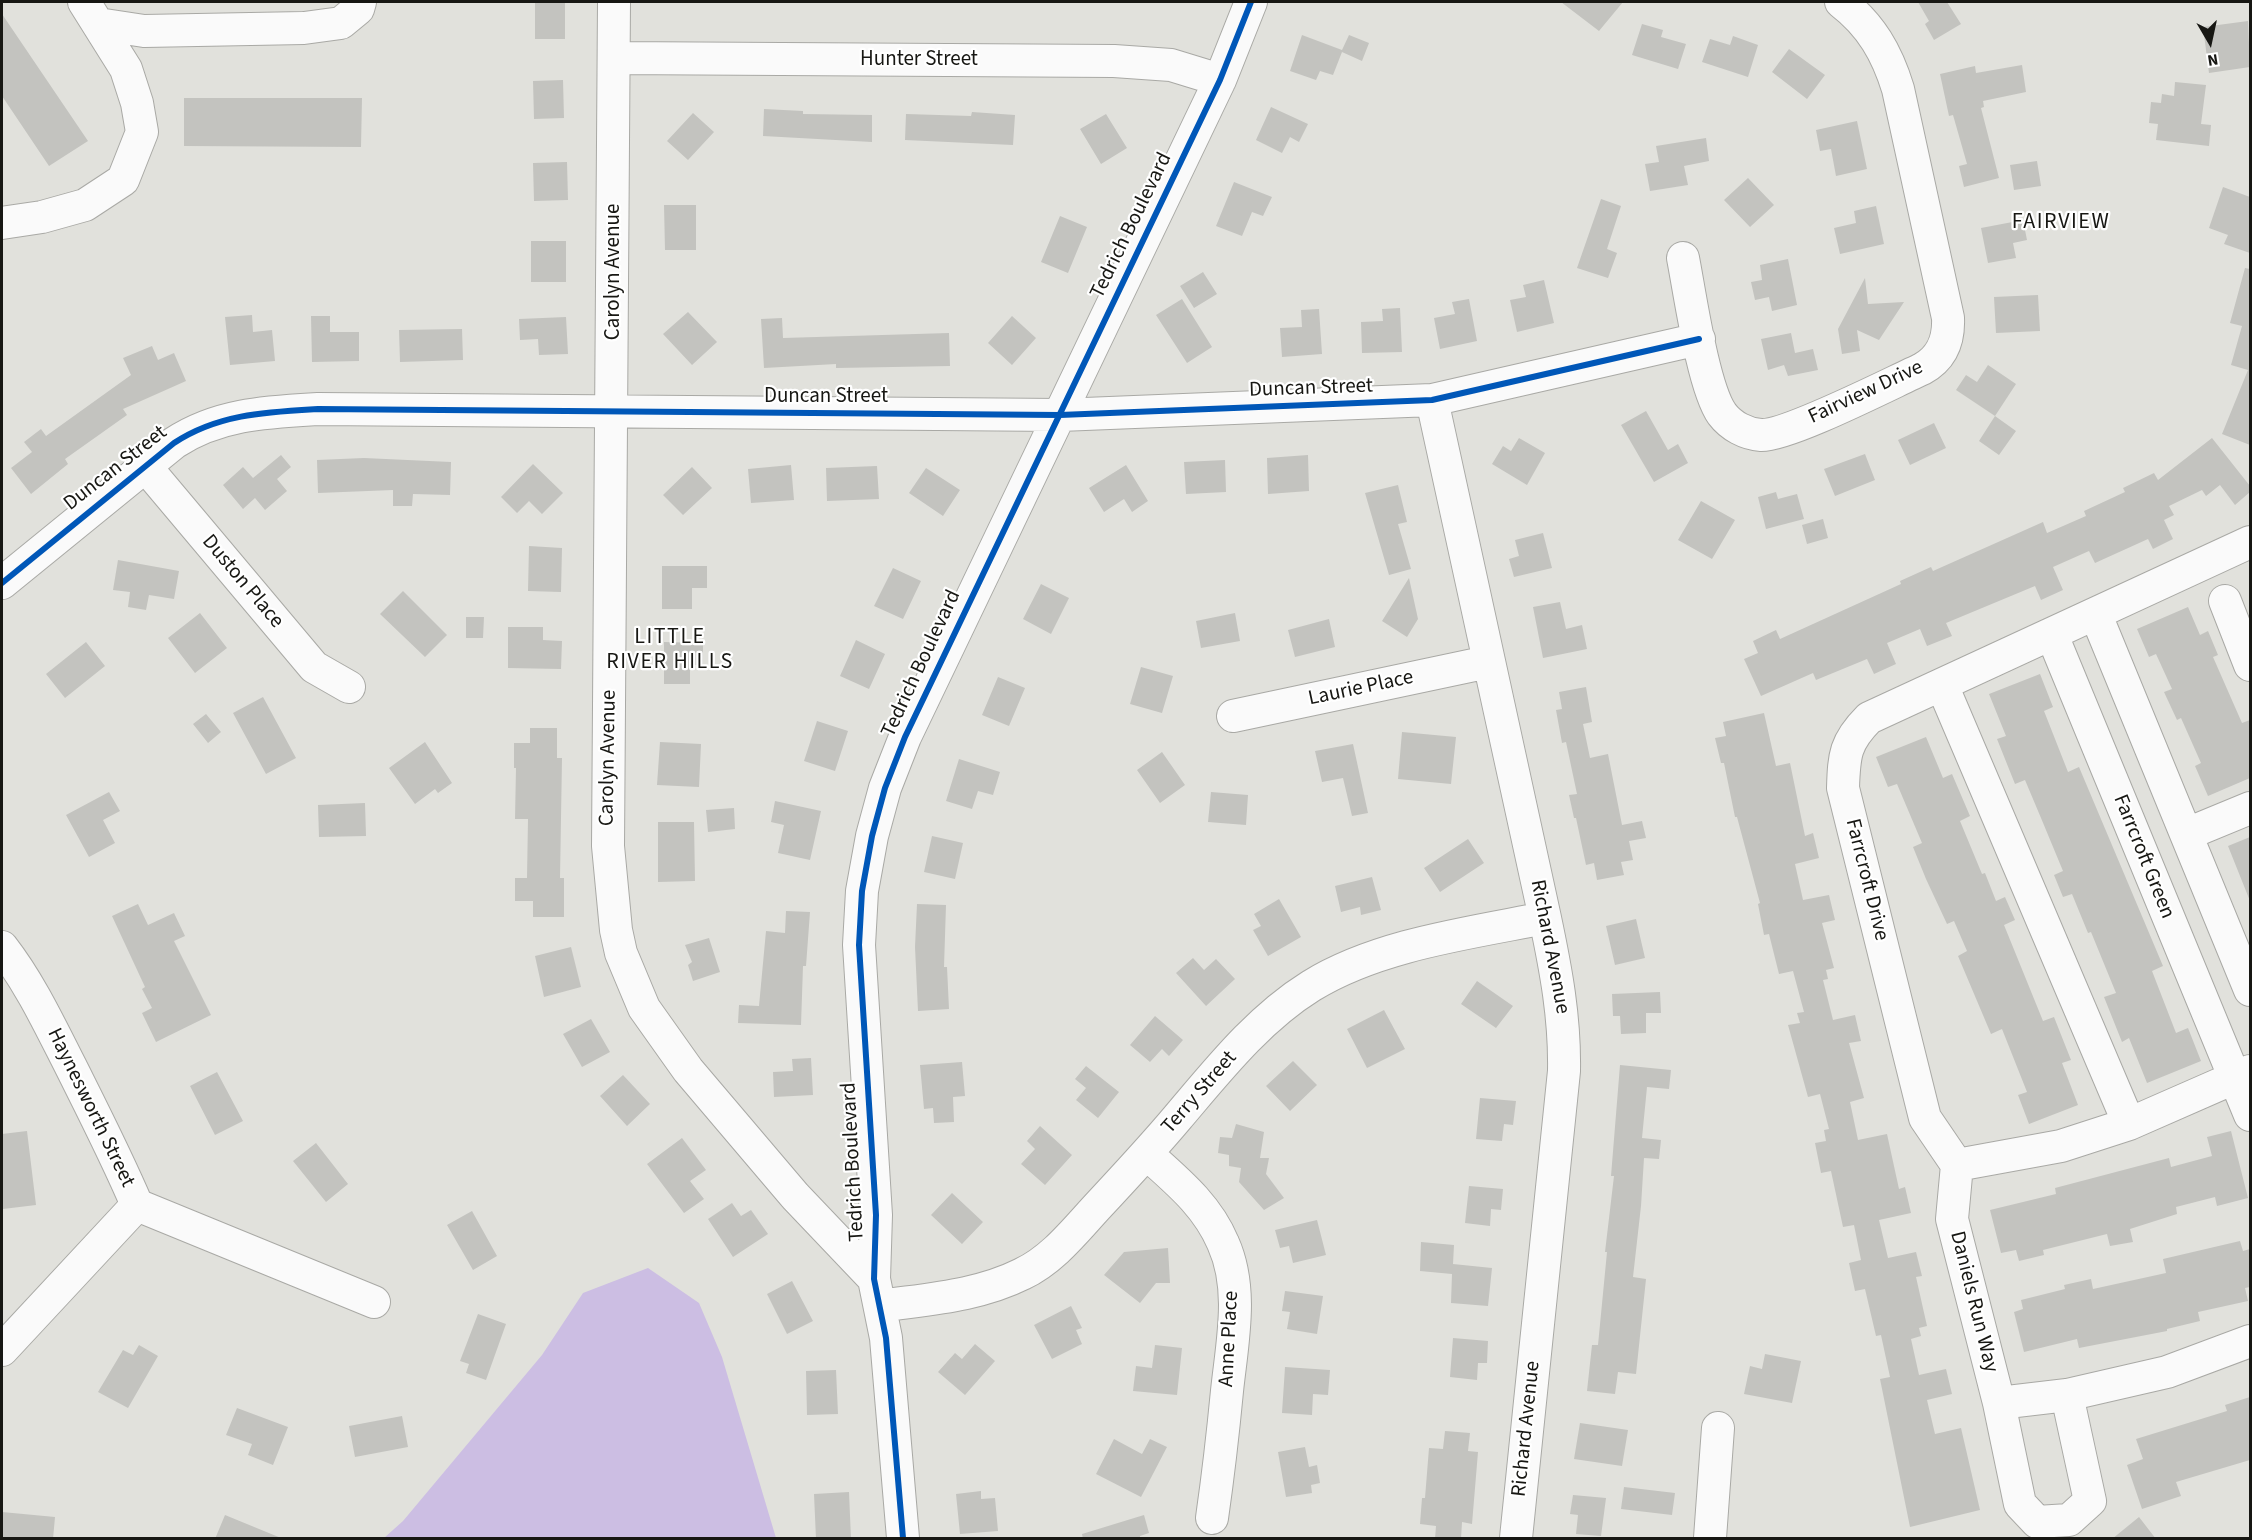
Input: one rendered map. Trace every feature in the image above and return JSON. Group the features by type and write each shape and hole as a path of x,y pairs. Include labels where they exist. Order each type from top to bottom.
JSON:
{"street":[{"path":"91,13 144,31 304,28 341,23 358,9 360,2"},
{"name":"Carolyn Avenue","path":"614,2 613,413 608,846 612,908 621,953 644,1008 688,1070 878,1293"},
{"name":"Tedrich Boulevard","path":"903,1539 878,1293 876,1215 859,945 862,891 872,836 885,788 905,737 1220,80 1251,2"},
{"name":"Fairview Drive","path":"1683,258 1699,339 1716,403 1731,424 1746,432 1761,435 1777,434 1922,369 1937,358 1945,345 1948,318 1898,89 1889,60 1876,37 1841,2"},
{"path":"2,223 42,217 85,205 123,180 142,132 137,103 126,69 91,13"},
{"name":"Hunter Street","path":"615,58 1114,61 1171,65 1220,80"},
{"name":"Duncan Street","path":"2,583 145,466 191,432 223,419 262,412 329,410 1060,415 1432,400 1699,339"},
{"name":"Richard Avenue","path":"1432,400 1561,992 1564,1071 1516,1539"},
{"name":"Duston Place","path":"145,466 314,667 349,687"},
{"name":"Farrcroft Drive","path":"1958,1165 1925,1118 1843,788 1846,748 1853,734 1869,718 2250,542"},
{"path":"2225,601 2250,665"},
{"path":"2096,615 2250,990"},
{"name":"Farrcroft Green","path":"2052,635 2242,1075 2250,1115"},
{"name":"Laurie Place","path":"1233,716 1488,662"},
{"path":"1942,685 2129,1124"},
{"path":"2187,834 2250,808"},
{"name":"Terry Street","path":"878,1293 969,1293 1000,1284 1024,1273 1062,1244 1147,1154 1232,1055 1274,1014 1311,986 1345,968 1380,955 1545,918"},
{"name":"Haynesworth Street","path":"2,947 16,965 45,1015 117,1158 137,1205 374,1302"},
{"path":"1958,1165 2061,1146 2129,1124 2242,1075"},
{"name":"Anne Place","path":"1147,1154 1189,1191 1209,1216 1223,1243 1234,1283 1233,1332 1212,1518"},
{"name":"Daniels Run Way","path":"1958,1165 1952,1219 1999,1403 2020,1504 2037,1522 2069,1520 2090,1501 2067,1395"},
{"path":"2,1350 137,1205"},
{"path":"1999,1403 2067,1395 2167,1372 2250,1341"},
{"path":"1710,1539 1718,1428"}],"shaded area":[{"path":"648,1268 699,1303 722,1357 776,1538 384,1538 403,1521 542,1355 583,1293"}],"building":[{"path":"535,2 565,2 565,39 535,39"},
{"path":"1561,2 1623,2 1599,31"},
{"path":"1918,2 1947,2 1961,24 1934,40 1925,24 1929,21"},
{"path":"2,14 88,141 49,166 2,96"},
{"path":"2248,21 2250,67 2209,73 2203,27"},
{"path":"1642,24 1663,30 1661,37 1686,44 1678,69 1632,55"},
{"path":"1302,35 1342,50 1349,35 1369,43 1362,61 1342,52 1333,75 1320,71 1316,80 1290,71"},
{"path":"1733,36 1758,45 1748,77 1702,62 1710,39 1730,45"},
{"path":"1789,49 1825,75 1807,99 1772,72"},
{"path":"2022,65 2026,92 1983,101 1984,107 1981,108 1999,178 1964,187 1959,166 1967,164 1953,115 1949,116 1940,74 1975,66 1976,73"},
{"path":"563,80 564,118 534,119 533,81"},
{"path":"2175,82 2206,85 2201,124 2211,125 2209,146 2156,140 2158,124 2149,123 2151,102 2161,103 2162,94 2174,96"},
{"path":"184,98 362,98 361,147 184,146"},
{"path":"1271,107 1308,124 1299,142 1290,137 1282,153 1256,140"},
{"path":"764,109 803,111 803,114 872,115 872,142 763,136"},
{"path":"972,112 1015,115 1013,145 905,140 906,114 971,116"},
{"path":"693,113 714,132 688,160 667,141"},
{"path":"1106,114 1127,148 1101,164 1080,129"},
{"path":"1857,121 1867,169 1836,176 1831,149 1820,151 1816,130"},
{"path":"1706,138 1709,161 1684,166 1688,185 1650,191 1645,164 1659,162 1656,146"},
{"path":"2037,161 2041,186 2014,190 2010,165"},
{"path":"567,162 568,200 534,201 533,163"},
{"path":"1748,178 1774,205 1750,227 1724,200"},
{"path":"1234,182 1272,197 1263,216 1252,212 1242,236 1216,226"},
{"path":"2223,187 2250,197 2250,253 2224,244 2228,235 2209,228"},
{"path":"1601,199 1621,206 1607,249 1617,253 1608,278 1577,268"},
{"path":"664,205 696,205 696,250 665,250"},
{"path":"1876,206 1884,244 1840,254 1834,228 1856,223 1854,211"},
{"path":"1060,216 1087,227 1068,273 1041,262"},
{"path":"2023,220 2027,240 2013,243 2016,258 1988,263 1981,228"},
{"path":"531,241 566,241 566,282 531,282"},
{"path":"1788,259 1797,305 1772,311 1769,297 1755,300 1751,282 1762,280 1760,265"},
{"path":"2245,268 2250,269 2250,445 2222,434 2248,370 2231,365 2242,326 2230,323"},
{"path":"1203,272 1217,294 1194,308 1180,286"},
{"path":"1865,278 1868,304 1904,302 1879,340 1857,330 1860,351 1842,354 1838,329"},
{"path":"1544,280 1554,323 1517,332 1510,300 1526,297 1523,285"},
{"path":"2038,295 2040,331 1996,333 1994,297"},
{"path":"1182,299 1212,347 1187,363 1156,315"},
{"path":"1469,299 1477,341 1440,349 1434,318 1455,314 1452,302"},
{"path":"1400,308 1402,352 1362,353 1361,322 1383,321 1382,309"},
{"path":"1319,309 1322,354 1282,357 1280,328 1302,327 1301,310"},
{"path":"688,312 717,342 692,365 663,334"},
{"path":"252,315 253,332 272,330 275,361 230,365 225,317"},
{"path":"311,316 330,316 330,332 359,332 359,361 312,362"},
{"path":"1012,316 1036,338 1012,365 988,343"},
{"path":"566,317 568,354 539,355 538,339 520,340 519,319"},
{"path":"782,318 783,338 949,333 950,366 836,368 836,364 764,368 761,319"},
{"path":"462,329 463,360 400,362 399,330"},
{"path":"1791,333 1795,353 1813,349 1818,370 1788,376 1784,365 1768,370 1761,339"},
{"path":"152,346 158,360 174,353 186,381 123,409 127,415 65,459 68,464 31,494 11,468 32,452 24,442 41,429 46,436 131,375 123,358"},
{"path":"1988,365 2016,384 1995,416 1956,390 1966,375 1977,382"},
{"path":"1646,411 1668,450 1678,444 1688,463 1654,482 1621,425"},
{"path":"1995,416 2016,431 1999,455 1979,441"},
{"path":"1934,423 1946,448 1910,465 1898,440"},
{"path":"1519,438 1545,453 1527,485 1492,464 1503,446 1511,451"},
{"path":"2212,438 2250,486 2250,492 2235,505 2220,485 2206,496 2202,490 2169,506 2174,515 2164,520 2173,539 2153,549 2148,539 2095,563 2089,551 2053,567 2063,590 2041,600 2035,586 1946,623 1952,636 1927,646 1920,629 1887,643 1896,664 1874,674 1867,659 1816,680 1813,673 1761,696 1744,659 1758,653 1753,641 1776,630 1780,639 1901,584 1900,581 1931,567 1933,571 2043,522 2047,533 2086,516 2084,511 2125,492 2123,488 2154,473 2158,480"},
{"path":"1865,454 1875,480 1835,496 1824,469"},
{"path":"281,455 291,467 277,479 287,491 265,510 255,498 243,509 223,485 243,467 253,478"},
{"path":"1308,455 1309,491 1268,494 1267,458"},
{"path":"364,458 451,462 450,495 413,494 412,506 393,506 393,490 318,493 317,460"},
{"path":"1225,460 1226,492 1186,494 1184,462"},
{"path":"533,464 563,493 542,514 529,501 517,513 501,497"},
{"path":"791,465 794,500 751,503 748,469"},
{"path":"1126,465 1148,501 1132,512 1124,499 1104,512 1089,488"},
{"path":"877,466 879,499 827,501 826,468"},
{"path":"692,467 712,488 683,515 663,495"},
{"path":"926,468 960,490 943,516 909,493"},
{"path":"1398,485 1407,522 1398,524 1411,569 1389,575 1365,493"},
{"path":"1776,492 1778,499 1797,494 1804,519 1766,529 1758,497"},
{"path":"1701,501 1735,520 1712,559 1678,540"},
{"path":"1823,519 1828,538 1807,544 1802,525"},
{"path":"1543,533 1552,568 1514,577 1509,559 1519,556 1515,540"},
{"path":"529,546 562,548 561,592 528,591"},
{"path":"118,560 179,571 174,599 149,595 146,610 128,607 130,592 113,590"},
{"path":"662,566 707,566 707,588 692,588 692,609 662,609"},
{"path":"893,568 921,581 903,619 874,606"},
{"path":"1409,578 1418,619 1407,637 1382,621"},
{"path":"1041,584 1069,598 1051,634 1023,619"},
{"path":"403,591 447,635 425,657 380,614"},
{"path":"1560,602 1566,629 1582,625 1587,649 1543,658 1533,607"},
{"path":"2188,607 2200,635 2208,631 2218,655 2213,657 2242,723 2250,720 2250,778 2208,796 2195,766 2201,763 2181,718 2177,720 2164,692 2172,689 2156,654 2149,657 2137,629"},
{"path":"200,613 227,648 195,673 168,638"},
{"path":"1235,613 1240,641 1201,648 1196,621"},
{"path":"466,617 484,617 483,638 466,638"},
{"path":"1329,619 1335,647 1295,657 1288,630"},
{"path":"508,627 543,627 543,640 562,641 561,669 508,668"},
{"path":"856,640 885,654 869,689 840,676"},
{"path":"86,642 105,666 65,698 46,674"},
{"path":"664,642 703,643 703,665 690,665 690,684 664,684"},
{"path":"1141,667 1173,676 1162,713 1130,704"},
{"path":"2040,674 2053,707 2044,711 2068,772 2079,767 2163,966 2152,971 2176,1033 2188,1028 2201,1061 2147,1083 2129,1038 2122,1042 2104,997 2116,993 2091,932 2088,933 2072,894 2063,897 2054,875 2063,871 2025,780 2015,784 1997,739 2006,736 1989,694"},
{"path":"998,677 1025,688 1009,726 982,715"},
{"path":"1586,687 1592,722 1583,724 1590,758 1608,754 1622,825 1642,821 1646,838 1629,841 1633,860 1621,862 1624,875 1597,880 1594,863 1586,865 1576,818 1574,818 1569,795 1577,794 1566,742 1562,743 1556,710 1562,709 1559,692"},
{"path":"263,697 296,758 266,774 233,713"},
{"path":"1764,713 1776,766 1790,763 1805,836 1813,833 1819,858 1795,864 1803,900 1829,895 1835,920 1822,923 1834,968 1826,970 1828,979 1823,980 1833,1020 1855,1015 1861,1041 1849,1043 1864,1098 1850,1102 1858,1140 1887,1134 1899,1189 1905,1187 1911,1213 1879,1220 1888,1258 1916,1252 1922,1276 1916,1277 1927,1326 1919,1328 1921,1336 1911,1339 1919,1375 1946,1369 1952,1394 1927,1400 1935,1434 1961,1428 1980,1510 1910,1527 1880,1379 1890,1377 1881,1335 1876,1336 1865,1289 1855,1291 1849,1263 1861,1260 1854,1225 1843,1227 1831,1171 1821,1173 1815,1143 1826,1141 1824,1130 1829,1129 1820,1094 1808,1097 1788,1025 1800,1023 1797,1013 1804,1012 1793,971 1779,974 1769,934 1764,935 1758,904 1760,903 1737,817 1735,817 1724,763 1721,763 1715,738 1726,736 1723,722"},
{"path":"206,714 221,732 208,743 193,724"},
{"path":"817,721 848,731 835,771 804,761"},
{"path":"530,728 557,728 557,758 562,758 560,878 564,878 564,917 533,917 533,901 515,901 515,878 527,878 528,819 515,819 514,743 530,743"},
{"path":"1402,732 1456,737 1451,784 1398,779"},
{"path":"1926,737 1943,778 1952,774 1970,816 1960,821 1982,874 1985,873 1996,901 2005,897 2015,920 2004,925 2043,1021 2054,1017 2071,1060 2062,1063 2078,1105 2029,1124 2018,1095 2027,1092 2002,1029 1991,1034 1958,956 1967,951 1954,921 1947,924 1926,879 1913,847 1922,843 1897,784 1888,787 1876,757"},
{"path":"425,742 452,783 438,793 435,789 415,804 389,768"},
{"path":"660,742 701,744 699,787 657,785"},
{"path":"1353,744 1368,813 1352,816 1343,778 1322,782 1315,751"},
{"path":"1162,752 1185,785 1160,803 1137,770"},
{"path":"959,759 1000,772 993,795 978,791 972,809 946,801"},
{"path":"109,792 120,811 103,820 115,843 89,857 66,815"},
{"path":"1211,792 1248,795 1246,825 1208,822"},
{"path":"775,801 821,811 810,860 778,853 784,825 771,822"},
{"path":"365,803 366,836 319,837 318,805"},
{"path":"734,808 735,829 708,832 706,810"},
{"path":"658,822 694,822 695,881 658,882"},
{"path":"932,836 963,843 955,879 924,872"},
{"path":"2250,837 2250,901 2228,846"},
{"path":"1468,839 1484,863 1440,892 1424,868"},
{"path":"1372,877 1381,910 1361,915 1360,907 1341,912 1335,886"},
{"path":"1279,899 1301,937 1268,956 1253,930 1261,926 1254,914"},
{"path":"138,904 148,925 174,913 185,936 174,941 211,1015 156,1042 142,1013 152,1008 142,989 145,987 112,916"},
{"path":"917,904 946,905 944,967 947,967 949,1009 918,1011 915,947"},
{"path":"786,911 810,912 806,966 803,966 801,1025 738,1023 739,1005 759,1006 766,931 785,933"},
{"path":"1636,919 1645,958 1615,965 1606,926"},
{"path":"709,938 720,972 693,981 688,965 692,962 685,945"},
{"path":"571,947 581,987 544,997 535,956"},
{"path":"1193,958 1204,970 1216,959 1235,979 1206,1006 1176,973"},
{"path":"1477,981 1513,1006 1496,1028 1461,1004"},
{"path":"1660,992 1661,1013 1646,1013 1646,1033 1621,1034 1620,1016 1613,1016 1612,994"},
{"path":"1384,1010 1405,1049 1367,1068 1347,1029"},
{"path":"1155,1016 1183,1040 1169,1056 1162,1049 1150,1062 1130,1045"},
{"path":"591,1019 610,1052 582,1067 563,1034"},
{"path":"811,1058 813,1095 774,1097 773,1072 793,1071 792,1059"},
{"path":"1293,1061 1317,1085 1290,1111 1266,1086"},
{"path":"962,1062 965,1096 953,1097 954,1122 934,1123 933,1108 924,1109 920,1065"},
{"path":"1620,1065 1671,1070 1669,1089 1647,1087 1642,1138 1661,1140 1659,1159 1644,1158 1633,1277 1646,1279 1636,1374 1618,1372 1615,1394 1587,1391 1592,1345 1598,1345 1614,1176 1611,1176"},
{"path":"1086,1066 1119,1092 1098,1118 1076,1100 1086,1088 1075,1079"},
{"path":"217,1072 243,1121 215,1135 190,1086"},
{"path":"623,1075 650,1104 627,1126 600,1096"},
{"path":"1480,1098 1516,1101 1513,1125 1504,1124 1502,1141 1476,1139"},
{"path":"1236,1124 1264,1132 1260,1158 1269,1158 1266,1174 1284,1198 1264,1210 1239,1182 1241,1168 1229,1166 1229,1155 1218,1153 1220,1137 1232,1138"},
{"path":"1040,1126 1072,1155 1045,1185 1021,1164 1035,1149 1027,1141"},
{"path":"27,1131 36,1205 3,1209 2,1134"},
{"path":"2231,1131 2248,1198 2217,1206 2215,1197 2176,1207 2177,1214 2130,1229 2133,1242 2110,1246 2107,1234 2043,1250 2044,1255 2019,1261 2016,1250 2001,1253 1990,1210 2056,1194 2055,1188 2169,1158 2171,1167 2212,1156 2207,1137"},
{"path":"682,1138 706,1170 690,1181 704,1199 684,1213 647,1164"},
{"path":"316,1143 348,1184 326,1202 293,1161"},
{"path":"1469,1186 1503,1189 1501,1210 1491,1209 1490,1226 1465,1223"},
{"path":"952,1193 983,1222 962,1244 931,1215"},
{"path":"732,1203 741,1216 751,1210 768,1234 733,1257 708,1219"},
{"path":"472,1211 497,1256 473,1270 447,1225"},
{"path":"1317,1220 1326,1255 1293,1263 1289,1246 1280,1248 1275,1230"},
{"path":"2240,1241 2243,1251 2250,1249 2250,1287 2245,1288 2248,1301 2198,1312 2200,1321 2167,1329 2167,1331 2079,1348 2077,1339 2024,1352 2014,1312 2023,1309 2021,1300 2065,1289 2064,1285 2091,1279 2093,1289 2166,1273 2163,1259"},
{"path":"1421,1242 1454,1245 1453,1264 1492,1268 1488,1306 1451,1303 1452,1274 1420,1271"},
{"path":"1168,1248 1170,1283 1156,1283 1140,1303 1104,1275 1124,1252"},
{"path":"792,1281 813,1321 787,1334 767,1294"},
{"path":"1285,1291 1323,1296 1317,1334 1287,1329 1290,1312 1282,1311"},
{"path":"1071,1306 1082,1328 1076,1330 1082,1344 1052,1359 1034,1325"},
{"path":"478,1314 506,1324 486,1380 466,1373 469,1364 460,1361"},
{"path":"1453,1338 1488,1341 1487,1363 1478,1363 1477,1380 1450,1377"},
{"path":"975,1344 995,1361 965,1395 938,1372 955,1353 962,1359"},
{"path":"139,1345 158,1356 128,1408 98,1392 123,1350 133,1355"},
{"path":"1155,1345 1182,1348 1177,1395 1133,1391 1136,1366 1152,1368"},
{"path":"1765,1354 1801,1361 1792,1403 1744,1394 1750,1366 1762,1369"},
{"path":"1285,1367 1330,1370 1328,1395 1313,1394 1312,1415 1282,1413"},
{"path":"836,1370 838,1414 807,1415 806,1371"},
{"path":"2250,1397 2250,1460 2176,1482 2181,1496 2142,1509 2127,1465 2143,1459 2136,1439 2227,1411 2225,1405"},
{"path":"237,1408 288,1427 273,1465 248,1455 252,1444 226,1435"},
{"path":"402,1416 408,1447 355,1457 349,1426"},
{"path":"1580,1423 1628,1430 1622,1466 1574,1459"},
{"path":"1445,1431 1470,1433 1468,1451 1478,1452 1472,1524 1462,1522 1461,1539 1435,1539 1436,1526 1420,1524 1422,1498 1425,1498 1429,1448 1443,1449"},
{"path":"1114,1439 1142,1454 1150,1439 1167,1447 1141,1497 1096,1474"},
{"path":"1305,1447 1309,1467 1317,1465 1320,1483 1311,1485 1312,1493 1286,1497 1278,1452"},
{"path":"1624,1487 1675,1493 1672,1515 1621,1509"},
{"path":"981,1491 981,1499 995,1498 998,1531 960,1534 956,1494"},
{"path":"849,1492 851,1539 816,1539 814,1494"},
{"path":"1573,1495 1606,1498 1601,1536 1576,1534 1578,1515 1570,1514"},
{"path":"2,1512 55,1517 53,1539 2,1539"},
{"path":"225,1515 281,1538 215,1539"},
{"path":"1144,1515 1149,1533 1140,1536 1140,1539 1083,1539 1082,1534"},
{"path":"2139,1517 2156,1539 2112,1539"}],"cycle path":[{"path":"903,1538 886,1338 874,1279 876,1215 859,945 862,891 872,836 885,788 905,737 1220,80 1251,2"},
{"path":"2,583 174,443 191,433 225,420 261,413 318,409 1060,415 1432,400 1699,339"}],"district":[{"name":"FAIRVIEW","path":"2061,223"},
{"name":"LITTLE RIVER HILLS","path":"670,650"}]}
